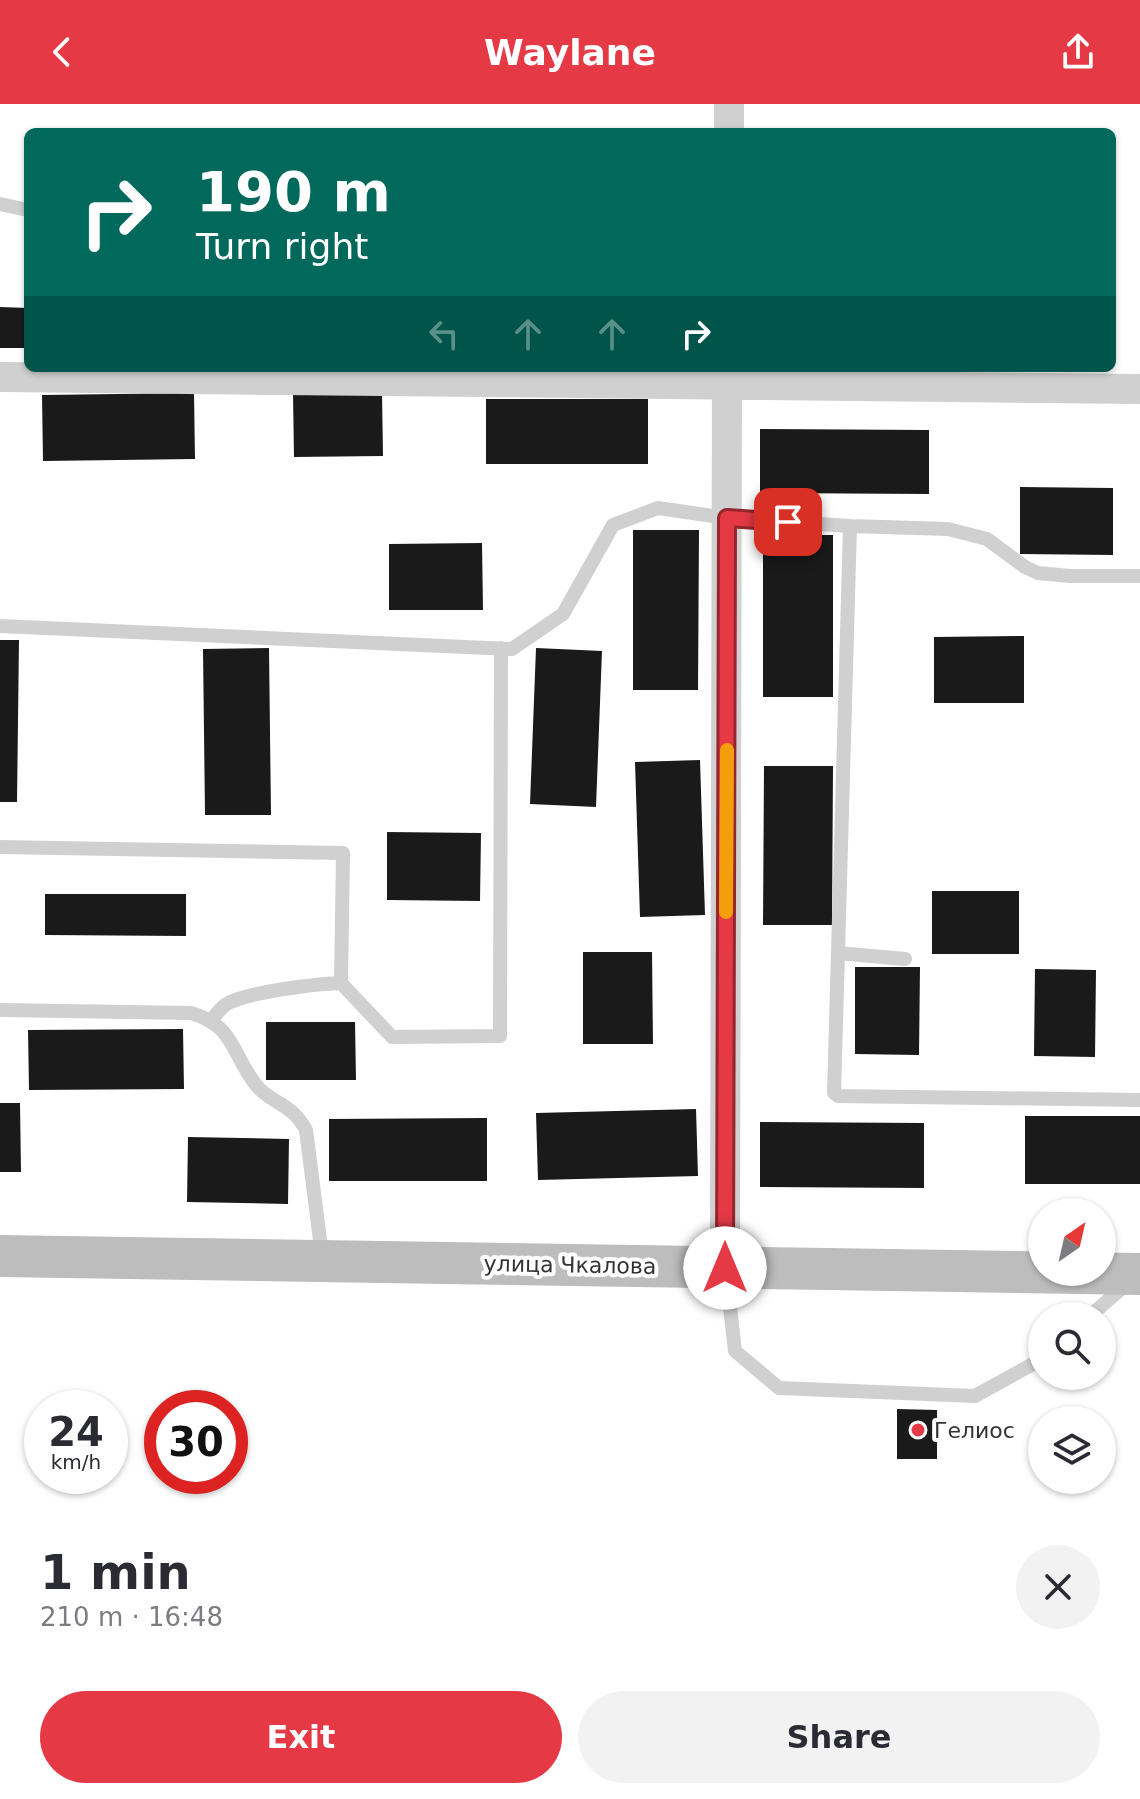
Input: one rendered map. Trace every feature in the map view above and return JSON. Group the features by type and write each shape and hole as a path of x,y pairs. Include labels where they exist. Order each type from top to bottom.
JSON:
{"main road":[{"name":"улица Чкалова","path":"0,1256 1139,1274"}],"street":[{"path":"729,104 729,128"},
{"path":"0,377 113,373 727,376 1140,389"},
{"path":"725,1268 727,376"}],"lane":[{"path":"0,204 24,209"},
{"path":"0,626 512,649 563,614 613,525 658,508 727,518 948,529 987,539 1038,573 1140,576"},
{"path":"850,526 834,1093 838,1096 1140,1100"},
{"path":"0,847 343,853 341,983 392,1037 500,1036 501,648"},
{"path":"838,953 905,959"},
{"path":"212,1019 226,1005 246,998 308,985 341,983"},
{"path":"0,1010 191,1013 212,1019 224,1032 258,1087 298,1115 306,1130 323,1261"},
{"path":"725,1268 735,1351 779,1388 975,1396 1028,1367"},
{"path":"1106,1302 1139,1274"}],"building":[{"path":"0,307 24,308 24,348 0,348"},
{"path":"194,393 195,459 43,461 42,395"},
{"path":"382,393 383,456 294,457 293,395"},
{"path":"486,399 648,399 648,464 486,464"},
{"path":"760,429 929,430 929,494 760,493"},
{"path":"1020,487 1113,488 1113,555 1020,554"},
{"path":"633,530 699,530 698,690 633,690"},
{"path":"763,535 833,535 833,697 763,697"},
{"path":"482,543 483,610 389,610 389,544"},
{"path":"1024,636 1024,703 934,703 934,637"},
{"path":"0,640 19,640 17,802 0,802"},
{"path":"269,648 271,815 205,815 203,649"},
{"path":"536,648 602,651 596,807 530,804"},
{"path":"700,760 705,915 640,917 635,762"},
{"path":"764,766 833,766 832,925 763,925"},
{"path":"387,832 481,833 480,901 387,900"},
{"path":"932,891 1019,891 1019,954 932,954"},
{"path":"45,894 186,894 186,936 45,935"},
{"path":"583,952 652,952 653,1044 583,1044"},
{"path":"855,967 920,967 919,1055 855,1054"},
{"path":"1035,969 1096,970 1095,1057 1034,1056"},
{"path":"266,1022 355,1022 356,1080 266,1080"},
{"path":"183,1029 184,1089 29,1090 28,1030"},
{"path":"0,1103 20,1103 21,1172 0,1172"},
{"path":"696,1109 698,1176 538,1180 536,1113"},
{"path":"1025,1116 1140,1116 1140,1184 1025,1184"},
{"path":"487,1118 487,1181 329,1181 329,1119"},
{"path":"760,1122 924,1123 924,1188 760,1187"},
{"path":"188,1137 289,1139 288,1204 187,1202"},
{"path":"897,1409 937,1410 937,1459 897,1459"}],"slow traffic":[{"path":"726,912 727,750"}],"place":[{"name":"Гелиос","path":"918,1430"}],"route":[{"path":"725,1268 727,518 788,522"}]}
